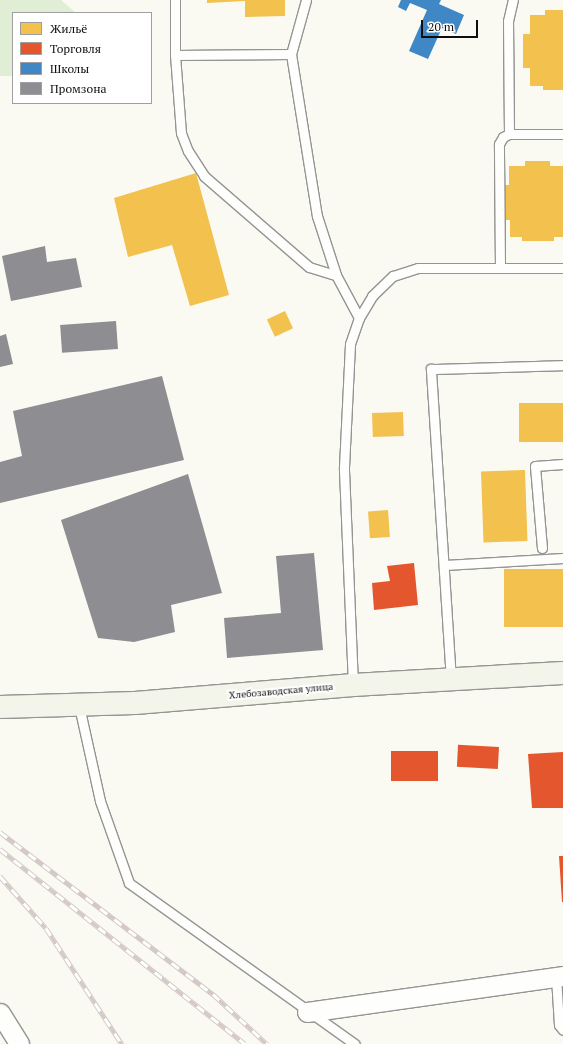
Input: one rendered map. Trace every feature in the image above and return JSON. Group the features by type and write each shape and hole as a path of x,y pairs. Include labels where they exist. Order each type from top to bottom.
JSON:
{"main road":[{"name":"Хлебозаводская улица","path":"0,707 78,706 353,685 563,673"}],"street":[{"path":"307,1012 559,977"},
{"path":"0,1013 19,1044"}],"lane":[{"path":"175,0 175,55 181,133 188,151 204,176 309,267 336,275"},
{"path":"306,0 291,54 317,216 336,275 359,318"},
{"path":"509,134 508,21 513,0"},
{"path":"175,55 291,54"},
{"path":"500,268 499,144 502,137 509,134 563,134"},
{"path":"353,685 344,460 350,344 359,318 372,296 393,276 418,268 563,268"},
{"path":"451,680 445,565 431,369 563,365"},
{"path":"542,548 535,466 563,464"},
{"path":"445,565 563,558"},
{"path":"78,706 100,801 129,883 307,1012 355,1044"},
{"path":"559,977 559,1025 563,1030"}],"green space":[{"path":"0,0 61,0 75,12 12,12 12,76 0,76"}],"building: Жильё":[{"path":"207,0 285,0 285,16 245,17 245,1 207,3"},
{"path":"545,10 563,10 563,90 543,90 543,86 530,86 530,68 523,68 523,34 530,34 530,15 545,15"},
{"path":"525,161 550,161 550,166 563,166 563,237 554,237 554,241 522,241 522,237 510,237 510,220 503,220 503,185 509,185 509,166 525,166"},
{"path":"196,173 229,295 190,306 172,245 128,257 114,198"},
{"path":"285,311 293,328 275,337 267,319"},
{"path":"519,403 563,403 563,442 519,442"},
{"path":"403,412 404,436 373,437 372,413"},
{"path":"525,470 527,541 484,542 481,472"},
{"path":"388,510 390,537 370,538 368,511"},
{"path":"504,569 563,569 563,627 504,627"}],"building: Торговля":[{"path":"414,563 418,605 374,610 372,583 390,581 387,566"},
{"path":"458,745 499,747 498,769 457,767"},
{"path":"391,751 438,751 438,781 391,781"},
{"path":"563,752 563,808 532,808 528,754"},
{"path":"559,856 563,856 563,902 562,902"}],"building: Школы":[{"path":"401,0 441,0 439,4 464,15 456,34 442,28 428,59 409,51 427,10 410,3 406,11 398,7"}],"building: Промзона":[{"path":"45,246 47,262 76,258 82,287 11,301 2,256"},
{"path":"116,321 118,349 62,353 60,325"},
{"path":"6,334 13,364 0,367 0,336"},
{"path":"162,376 184,460 0,503 0,462 22,456 13,411"},
{"path":"188,474 222,593 171,605 175,632 134,642 98,638 61,520"},
{"path":"314,553 323,650 227,658 224,618 281,613 276,556"}],"railway":[{"path":"0,832 213,994 267,1044"},
{"path":"0,849 245,1044"},
{"path":"0,876 46,928 122,1044"}]}
